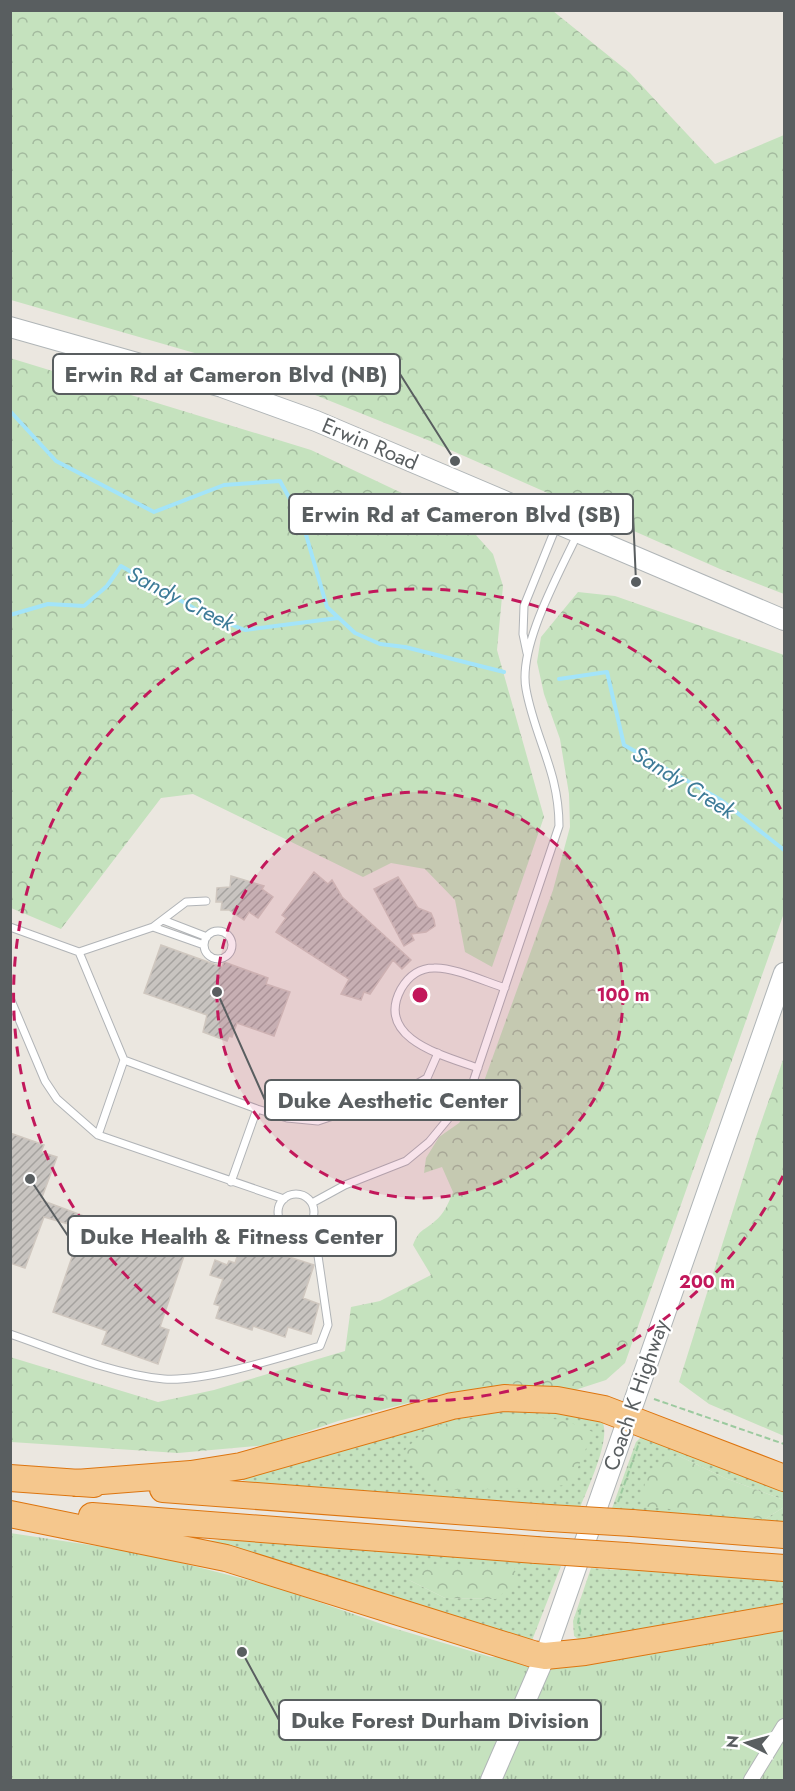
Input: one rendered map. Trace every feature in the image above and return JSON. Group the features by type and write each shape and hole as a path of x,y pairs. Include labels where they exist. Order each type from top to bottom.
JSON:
{"highway":[{"path":"76,1483 191,1474 241,1466 399,1420 478,1400 504,1398 557,1400 583,1404 628,1418 784,1478"},
{"path":"10,1478 784,1535"},
{"path":"10,1512 81,1530 182,1547 236,1560 545,1656 597,1650 784,1617"},
{"path":"10,1512 784,1568"}],"main road":[{"name":"Erwin Road","path":"10,327 135,361 253,398 316,421 784,620"},
{"name":"Coach K Highway","path":"491,1780 545,1656 784,973"}],"street":[{"path":"751,1780 784,1726"}],"lane":[{"path":"528,658 523,634 524,606 557,524"},
{"path":"312,1203 345,1185 406,1161 421,1149 457,1108 472,1084 559,826 556,783 525,688 532,635 579,533"},
{"path":"10,927 79,952 153,927 186,902 206,901"},
{"path":"163,920 207,937"},
{"path":"153,927 204,945"},
{"path":"214,932 226,934 231,942 230,951 224,957 215,958 207,954 204,945 207,937 214,932"},
{"path":"79,952 124,1060 98,1135"},
{"path":"478,1068 438,1053 408,1038 397,1019 398,994 410,977 422,969 436,967 505,988"},
{"path":"10,998 45,1081 57,1100 98,1135 284,1199 297,1194 312,1203"},
{"path":"124,1060 257,1109 306,1120 330,1118 399,1094 427,1077 438,1053"},
{"path":"231,1182 257,1109"},
{"path":"284,1199 279,1209 282,1223 292,1230 308,1226 314,1216 312,1203"},
{"path":"10,1334 126,1372 165,1379 237,1368 320,1346 328,1325 315,1234 308,1226"}],"path":[{"path":"637,1393 784,1444"}],"green space":[{"path":"10,11 553,11 630,73 715,164 784,135 784,594 720,569 430,441 250,369 11,300"},
{"path":"10,358 311,450 465,523 493,554 503,586 497,650 544,817 492,967 465,952 455,900 425,869 391,863 363,877 193,794 161,798 61,929 11,908"},
{"path":"578,592 615,596 784,655 784,913 625,1363 606,1380 572,1391 511,1384 443,1394 338,1421 268,1445 178,1453 11,1442 10,1357 158,1402 214,1390 345,1351 351,1307 380,1301 431,1275 413,1245 420,1233 441,1215 453,1192 442,1167 424,1173 426,1158 439,1137 459,1123 483,1084 553,890 570,827 569,794 560,739 544,694 537,662 541,637"},
{"path":"784,1057 784,1436 709,1404 679,1382 756,1137"},
{"path":"526,1403 602,1421 604,1439 601,1451 580,1508 259,1484 238,1479 452,1410"},
{"path":"499,1414 564,1420 593,1432 571,1484 544,1488 437,1490 404,1451 428,1427"},
{"path":"641,1437 784,1485 784,1500 725,1478 677,1455 765,1519 784,1507 784,1525 611,1511 636,1442"},
{"path":"677,1455 725,1478 784,1500 784,1507 765,1519 641,1506 647,1471"},
{"path":"10,1533 143,1553 276,1587 393,1628 491,1657 577,1658 784,1630 784,1780 11,1780"},
{"path":"200,1541 355,1546 520,1559 532,1563 561,1566 531,1643","holes":["409,1580 496,1599 445,1598"]},
{"path":"424,1564 514,1567 518,1581 496,1599 445,1598 409,1580"},
{"path":"636,1567 784,1579 784,1610 583,1642 574,1636 573,1621 591,1568 613,1570"}],"building":[{"path":"314,872 328,884 332,880 342,897 411,960 402,969 393,960 370,994 364,992 361,1000 341,994 349,979 276,932 286,918 282,915"},
{"path":"231,876 264,886 262,889 273,897 258,918 249,912 244,920 229,910 221,910 222,902 216,902 217,888 230,887"},
{"path":"398,877 418,908 431,913 435,926 426,932 411,934 414,940 404,946 374,889"},
{"path":"161,945 222,967 224,962 268,978 266,984 290,992 274,1036 237,1023 232,1037 229,1036 227,1041 203,1032 207,1015 144,993"},
{"path":"10,1133 44,1145 41,1152 57,1157 41,1200 129,1233 129,1230 144,1235 143,1239 185,1253 160,1327 169,1330 158,1364 102,1344 107,1331 53,1312 82,1228 44,1217 25,1268 10,1263"},
{"path":"248,1224 292,1239 286,1256 314,1265 303,1298 319,1304 311,1334 288,1327 285,1337 253,1326 252,1330 216,1318 220,1306 214,1304 223,1279 210,1275 215,1260 227,1265 229,1261 235,1263"}],"waterway":[{"path":"10,411 56,461 154,512 224,485 280,481 302,521 327,607 355,633 380,644 405,647 504,672"},
{"name":"Sandy Creek","path":"10,615 48,604 84,606 107,586 121,566 204,614 245,630 338,618"},
{"name":"Sandy Creek","path":"559,679 607,672 624,745 721,800 784,850"}],"place":[{"name":"Erwin Rd at Cameron Blvd (NB)","path":"455,461"},
{"name":"Erwin Rd at Cameron Blvd (SB)","path":"636,582"},
{"name":"Duke Aesthetic Center","path":"217,992"},
{"name":"Duke Health & Fitness Center","path":"30,1179"},
{"name":"Duke Forest Durham Division","path":"242,1652"}]}
